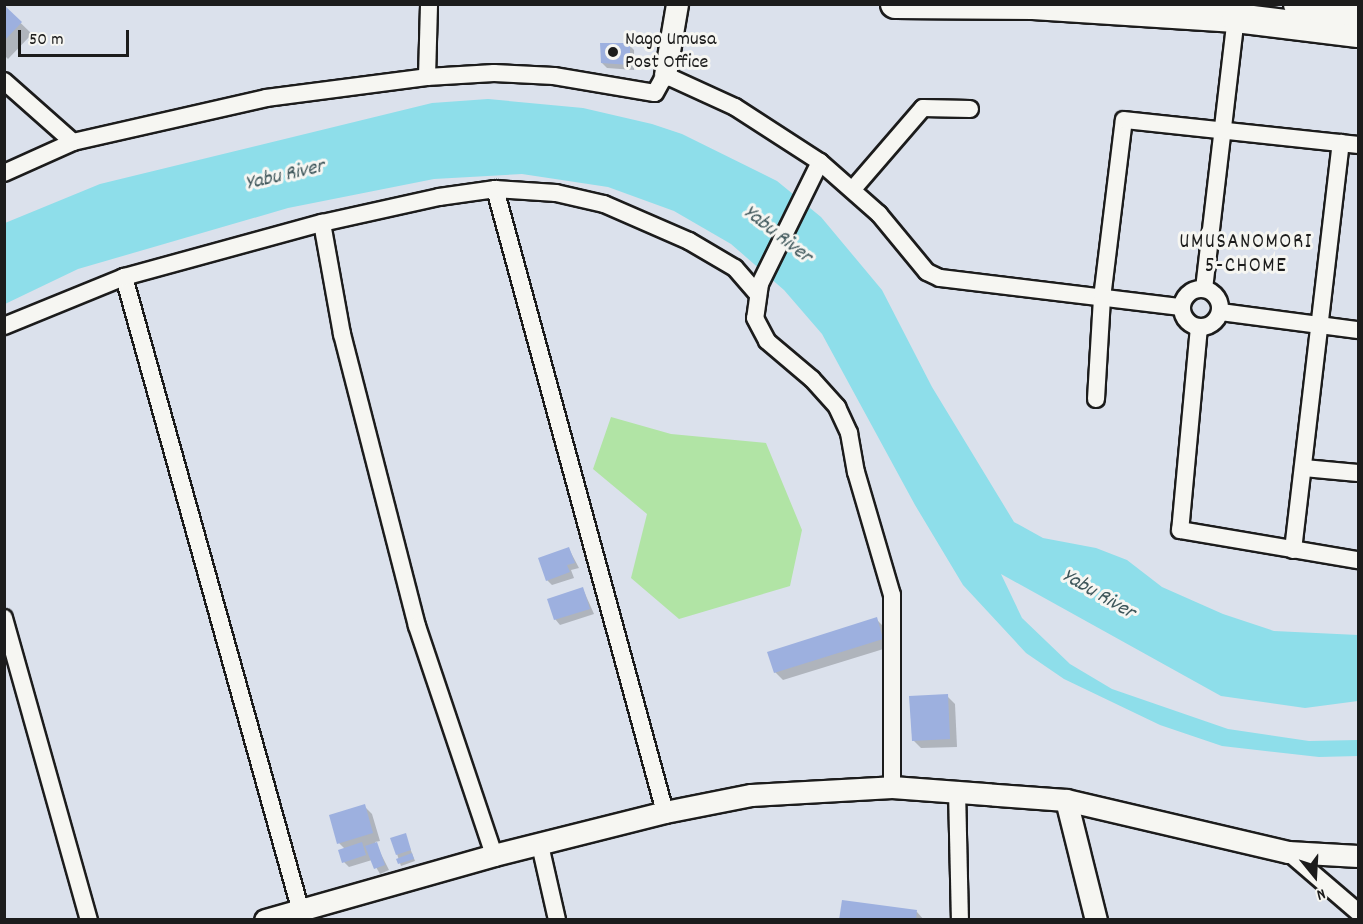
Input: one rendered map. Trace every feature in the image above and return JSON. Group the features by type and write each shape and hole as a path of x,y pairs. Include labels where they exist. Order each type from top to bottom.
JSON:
{"highway":[{"path":"896,4 1033,5 1236,18 1359,33"},
{"path":"1298,4 1359,12"}],"street":[{"path":"427,77 429,4"},
{"path":"4,173 73,142 266,98 427,77 554,75 655,93 665,75 677,4"},
{"path":"1204,289 1225,128 1236,18"},
{"path":"665,75 735,107 820,162 853,189 927,272 940,278 1179,307"},
{"path":"4,81 73,142"},
{"path":"853,189 923,108 970,109"},
{"path":"1096,399 1101,298 1124,120 1225,128 1359,145"},
{"path":"1293,550 1341,143"},
{"path":"820,162 759,289 755,318 767,341 812,379 837,407 849,433 864,503 892,595 892,788"},
{"path":"4,326 124,277 322,223 439,197 495,189 556,193 604,204 699,247 735,268 759,289"},
{"path":"495,189 665,812"},
{"path":"322,223 342,334 417,626 494,855"},
{"path":"124,277 300,908"},
{"path":"1204,289 1217,297 1221,312 1214,323 1199,327 1186,321 1179,307 1187,294 1204,289"},
{"path":"1221,312 1359,330"},
{"path":"1199,327 1180,530 1359,560"},
{"path":"1304,468 1359,473"},
{"path":"4,618 89,920"},
{"path":"265,920 300,908 494,855 665,812 752,795 892,788 957,790 1066,800 1288,852 1359,856"},
{"path":"957,790 960,920"},
{"path":"1066,800 1096,920"},
{"path":"540,845 555,914 541,920"},
{"path":"1288,852 1359,912"}],"green space":[{"path":"611,417 671,434 766,443 802,530 790,586 679,619 631,578 647,514 593,469"}],"water":[{"name":"Yabu River","path":"488,99 583,108 652,124 682,134 777,181 821,217 882,290 932,387 1014,522 1043,538 1096,548 1127,560 1162,587 1223,614 1274,631 1358,635 1358,701 1305,708 1221,696 1001,574 1022,618 1070,664 1112,689 1228,729 1309,741 1358,740 1358,756 1319,757 1222,746 1160,725 1064,679 1026,653 963,585 915,505 822,334 784,290 731,244 674,211 608,187 522,174 434,179 288,208 78,269 5,304 5,223 100,184 432,103"}],"building":[{"path":"4,5 22,22 4,41"},
{"path":"600,43 630,43 630,65 601,63"},
{"path":"569,547 575,563 567,565 570,572 546,581 538,558"},
{"path":"583,587 590,609 554,620 547,599"},
{"path":"877,617 883,639 774,673 767,652"},
{"path":"948,694 950,739 912,741 909,696"},
{"path":"365,804 373,833 337,844 329,815"},
{"path":"406,833 411,850 396,855 390,838"},
{"path":"362,842 366,855 342,863 338,850"},
{"path":"377,842 385,865 374,869 365,846"},
{"path":"412,853 414,859 398,864 396,859"},
{"path":"842,900 917,910 916,920 839,920"}],"place":[{"name":"Nago Umusa Post Office","path":"613,52"}],"district":[{"name":"UMUSANOMORI 5-CHOME","path":"1246,255"}]}
